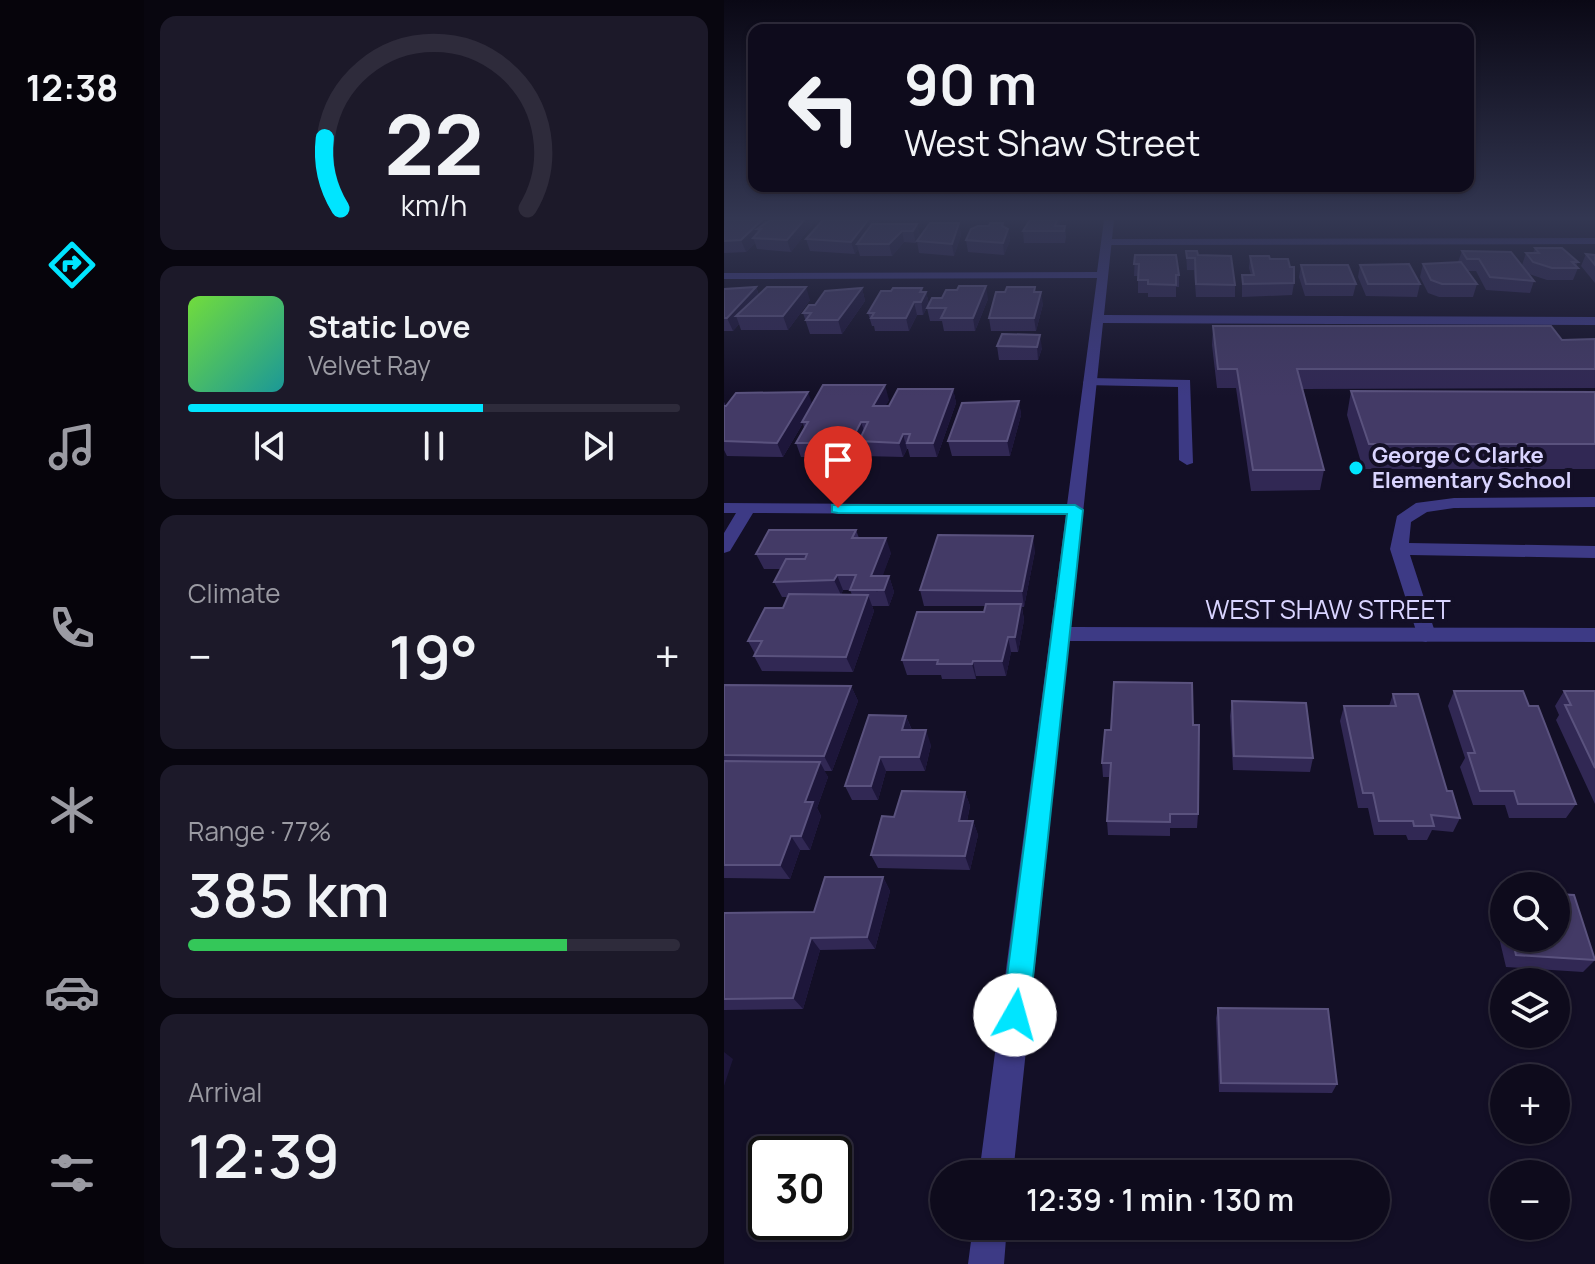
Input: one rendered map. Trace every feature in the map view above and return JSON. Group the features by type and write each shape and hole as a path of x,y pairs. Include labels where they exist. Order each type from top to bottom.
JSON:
{"street":[{"path":"998,1160 1102,279"},
{"path":"1097,319 1595,321"},
{"path":"1090,382 1185,383 1187,460"},
{"path":"1426,635 1399,549 1403,520 1422,507 1595,502"},
{"path":"724,508 1075,510"},
{"path":"724,547 748,508"},
{"path":"1399,549 1595,552"},
{"name":"WEST SHAW STREET","path":"1060,634 1595,635"},
{"path":"986,1264 989,1240"}],"building":[{"path":"1176,279 1176,285 1148,284 1148,280 1138,280"},
{"path":"1196,279 1234,279 1235,285 1196,284"},
{"path":"1242,279 1294,279 1294,283 1243,284"},
{"path":"1305,279 1354,279 1356,284 1306,284"},
{"path":"1366,279 1417,279 1420,284 1368,284"},
{"path":"1473,279 1477,284 1442,284 1431,280"},
{"path":"959,286 986,286 973,318 941,318 946,308 927,308 932,298 942,298 946,290 957,290"},
{"path":"756,287 727,318 724,318 724,289"},
{"path":"767,287 806,287 783,316 736,316"},
{"path":"1007,287 1035,287 1034,292 1041,292 1034,318 989,318 996,292 1005,292"},
{"path":"862,288 838,320 806,320 811,313 803,313 809,305 815,305 825,291"},
{"path":"893,288 922,288 920,292 926,292 921,302 914,302 906,318 871,318 874,313 868,313 881,291 891,291"},
{"path":"1213,326 1551,326 1562,340 1595,339 1595,369 1297,369 1324,470 1253,470 1237,369 1218,369"},
{"path":"1002,334 1040,335 1037,347 997,346"},
{"path":"823,385 885,385 873,406 889,406 898,389 953,389 933,443 907,443 910,434 903,434 899,443 859,441 868,422 861,422 850,443 825,443 830,432 822,443 796,443 808,422 802,422"},
{"path":"1351,391 1595,392 1595,444 1369,444"},
{"path":"808,392 777,443 724,441 724,406 736,393"},
{"path":"1019,401 1007,441 948,441 962,403"},
{"path":"769,530 856,530 852,538 886,538 871,576 889,576 884,590 850,590 856,575 837,575 834,580 774,582 786,559 805,559 807,554 756,554"},
{"path":"938,535 1033,536 1022,591 920,590"},
{"path":"789,594 868,595 846,657 754,656 762,641 748,641 765,608 783,608"},
{"path":"986,604 1021,604 1015,637 1008,637 1002,661 937,664 938,660 902,660 917,612 984,612"},
{"path":"1114,682 1192,683 1193,725 1199,725 1198,814 1170,814 1170,822 1107,821 1111,763 1102,763 1105,730 1111,730"},
{"path":"724,685 851,686 824,756 724,755"},
{"path":"1454,691 1523,691 1529,706 1538,706 1576,804 1518,804 1514,791 1480,791 1468,753 1475,753"},
{"path":"1564,691 1595,691 1595,768 1565,705 1571,705"},
{"path":"1393,694 1418,694 1447,791 1452,791 1460,818 1431,815 1434,826 1414,826 1413,821 1379,821 1373,793 1363,793 1344,706 1396,706"},
{"path":"1232,701 1306,703 1313,758 1234,756"},
{"path":"869,715 906,716 902,730 926,730 919,757 880,757 871,786 845,786"},
{"path":"724,761 820,762 805,802 813,802 801,836 791,836 780,865 724,865"},
{"path":"902,791 965,792 959,821 973,821 965,856 871,855 882,816 894,817"},
{"path":"825,877 883,877 867,937 811,938 793,998 724,999 724,913 814,912"},
{"path":"1570,895 1574,895 1595,960 1516,955 1515,952 1570,952"},
{"path":"1218,1008 1328,1009 1337,1084 1221,1083"}],"place":[{"name":"George C Clarke Elementary School","path":"1356,468"}],"route":[{"path":"838,508 1075,510 1015,1015"}]}
